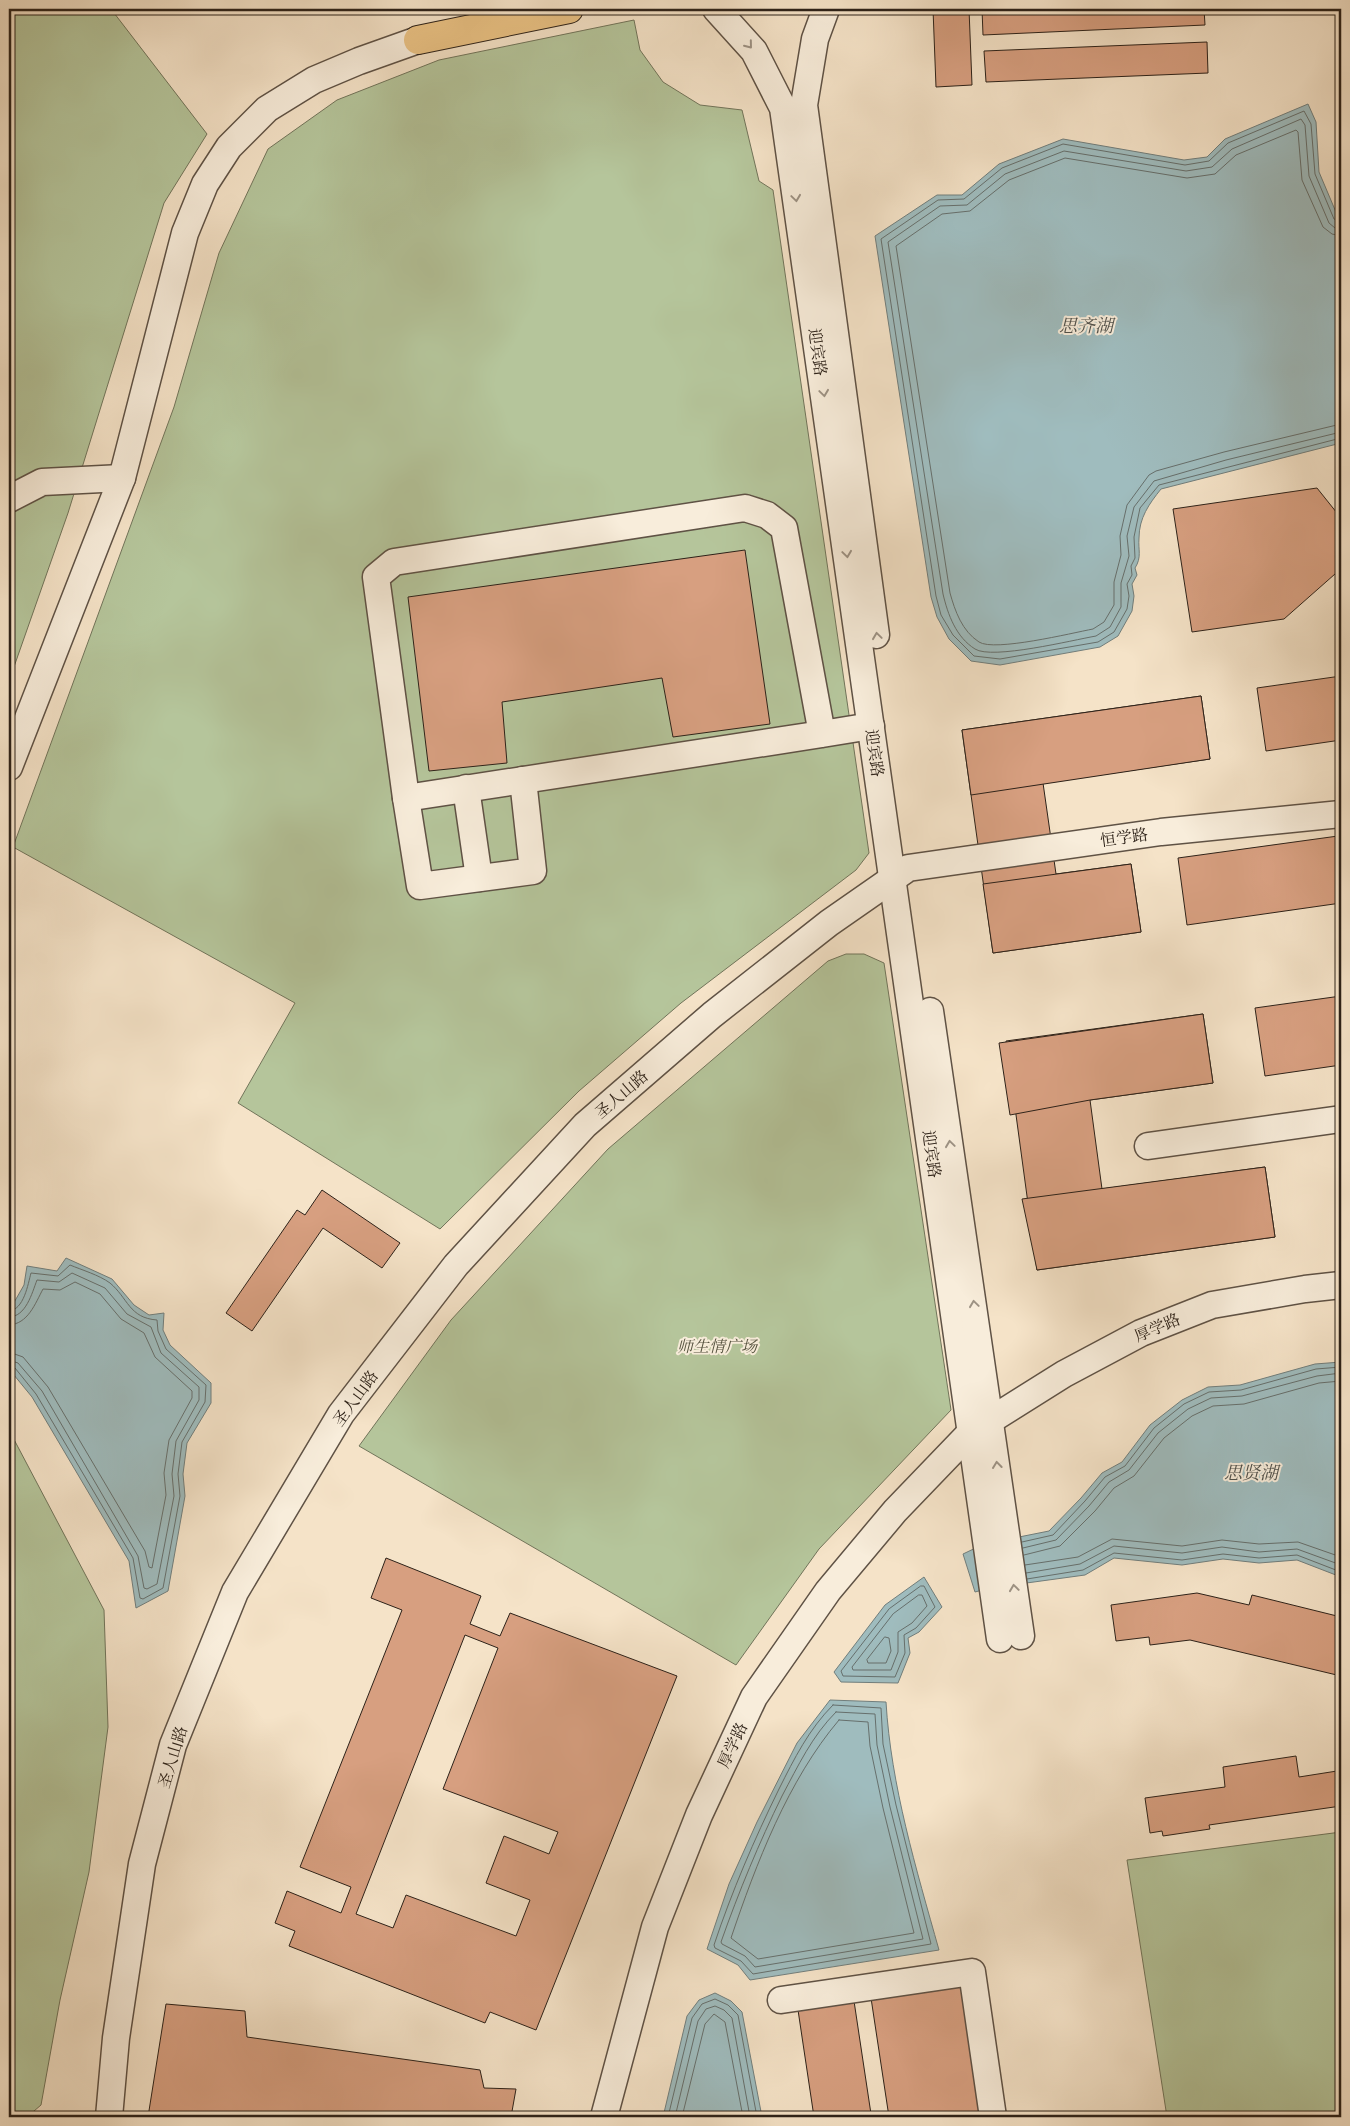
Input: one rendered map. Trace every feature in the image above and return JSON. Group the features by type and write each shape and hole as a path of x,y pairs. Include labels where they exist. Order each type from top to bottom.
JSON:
{"main road":[{"path":"418,40 569,9"}],"street":[{"name":"迎宾路","path":"716,9 754,51 783,108 871,726 901,872"},
{"name":"迎宾路","path":"826,9 816,39 804,105 901,872 1010,1637"},
{"path":"9,767 122,478 185,233 197,201 216,165 229,147 267,109 288,95 314,80 359,61 418,40"},
{"path":"9,499 42,482 122,478"},
{"path":"523,780 533,871 420,886 376,577 394,562 746,508 767,515 784,528 822,734"},
{"path":"406,798 871,726"},
{"path":"466,788 479,878"},
{"name":"恒学路","path":"901,872 1161,832 1341,814"},
{"name":"圣人山路","path":"109,2117 116,2038 142,1864 173,1745 235,1592 341,1414 456,1265 584,1125 712,1015 829,923 901,872"},
{"path":"1148,1146 1341,1119"},
{"name":"厚学路","path":"604,2117 655,1927 699,1815 754,1696 828,1591 896,1511 980,1425 1064,1374 1141,1333 1212,1305 1305,1289 1341,1286"},
{"path":"781,2000 972,1972 993,2117"}],"green space":[{"path":"9,9 111,9 207,134 164,203 68,513 9,681"},
{"path":"634,20 640,50 663,82 700,105 742,110 759,181 773,190 869,853 856,870 681,1003 579,1091 440,1229 238,1103 295,1003 13,847 174,407 219,253 268,149 337,100 439,60"},
{"name":"师生情广场","path":"846,954 864,954 884,963 951,1410 819,1549 736,1665 359,1446 451,1320 608,1149 828,961"},
{"path":"9,1430 104,1610 108,1727 89,1872 60,2000 41,2105 27,2117 9,2117"},
{"path":"1341,1832 1341,2117 1167,2117 1127,1860"}],"water":[{"name":"思齐湖","path":"1308,104 1316,122 1319,172 1341,224 1341,443 1161,489 1149,506 1139,531 1139,557 1135,568 1137,575 1132,584 1134,596 1132,611 1118,636 1100,647 1000,665 971,661 949,639 937,617 931,597 875,236 937,195 962,195 999,164 1063,139 1184,160 1207,157 1225,139"},
{"path":"66,1258 112,1279 134,1305 149,1315 164,1313 163,1330 170,1345 211,1383 211,1403 187,1443 183,1474 185,1496 168,1591 136,1608 129,1561 32,1397 9,1369 9,1306 12,1306 24,1285 27,1266 57,1271"},
{"name":"思贤湖","path":"1341,1362 1341,1577 1297,1560 1259,1563 1223,1559 1182,1565 1114,1558 1085,1575 990,1588 975,1592 963,1554 984,1544 1049,1531 1102,1473 1122,1462 1150,1425 1182,1400 1208,1387 1240,1385 1315,1364"},
{"path":"924,1577 942,1607 919,1632 908,1638 910,1653 898,1683 841,1682 834,1672 885,1605"},
{"path":"830,1700 886,1702 893,1765 899,1796 913,1858 939,1950 750,1980 738,1965 707,1949 729,1884 757,1822 797,1743"},
{"path":"715,1993 731,2001 742,2012 762,2117 663,2117 687,2016 699,2000"}],"building":[{"path":"933,9 969,9 972,85 936,87"},
{"path":"982,9 1204,9 1205,25 983,35"},
{"path":"1207,42 1208,73 986,82 984,51"},
{"path":"1317,488 1341,518 1341,576 1335,574 1284,619 1192,632 1173,509"},
{"path":"745,550 770,724 673,737 662,678 502,702 507,763 429,771 408,597"},
{"path":"1341,676 1341,740 1266,751 1257,688"},
{"path":"1201,696 1210,759 1043,783 1056,874 1131,864 1141,932 993,953 962,730"},
{"path":"1201,696 1210,759 971,795 962,730"},
{"path":"1341,837 1341,903 1187,925 1178,858"},
{"path":"1131,864 1141,932 993,953 983,884"},
{"path":"1341,996 1341,1065 1265,1076 1255,1008"},
{"path":"1203,1014 1213,1083 1090,1100 1102,1189 1265,1167 1275,1237 1037,1270 1006,1041"},
{"path":"1203,1014 1213,1083 1090,1100 1010,1115 999,1043"},
{"path":"1265,1167 1275,1237 1037,1270 1022,1199"},
{"path":"322,1190 400,1243 382,1268 323,1228 252,1331 226,1313 297,1210 305,1215"},
{"path":"386,1558 481,1596 470,1624 500,1636 510,1613 677,1676 536,2030 490,2012 485,2023 289,1946 295,1931 275,1923 287,1891 341,1913 351,1887 300,1867 402,1610 371,1598","holes":["465,1635 498,1648 443,1789 558,1832 549,1854 504,1836 486,1883 530,1900 516,1936 406,1895 393,1928 356,1914"]},
{"path":"1197,1593 1249,1605 1252,1595 1341,1617 1341,1676 1190,1640 1150,1645 1149,1637 1116,1641 1111,1605"},
{"path":"1296,1756 1299,1777 1337,1771 1341,1806 1209,1825 1210,1829 1163,1836 1162,1831 1150,1833 1145,1798 1225,1787 1223,1767"},
{"path":"963,1985 983,2117 889,2117 871,1998"},
{"path":"854,2001 871,2114 852,2117 814,2117 798,2010"},
{"path":"166,2004 245,2011 247,2037 480,2070 484,2088 516,2089 511,2117 148,2117"}]}
